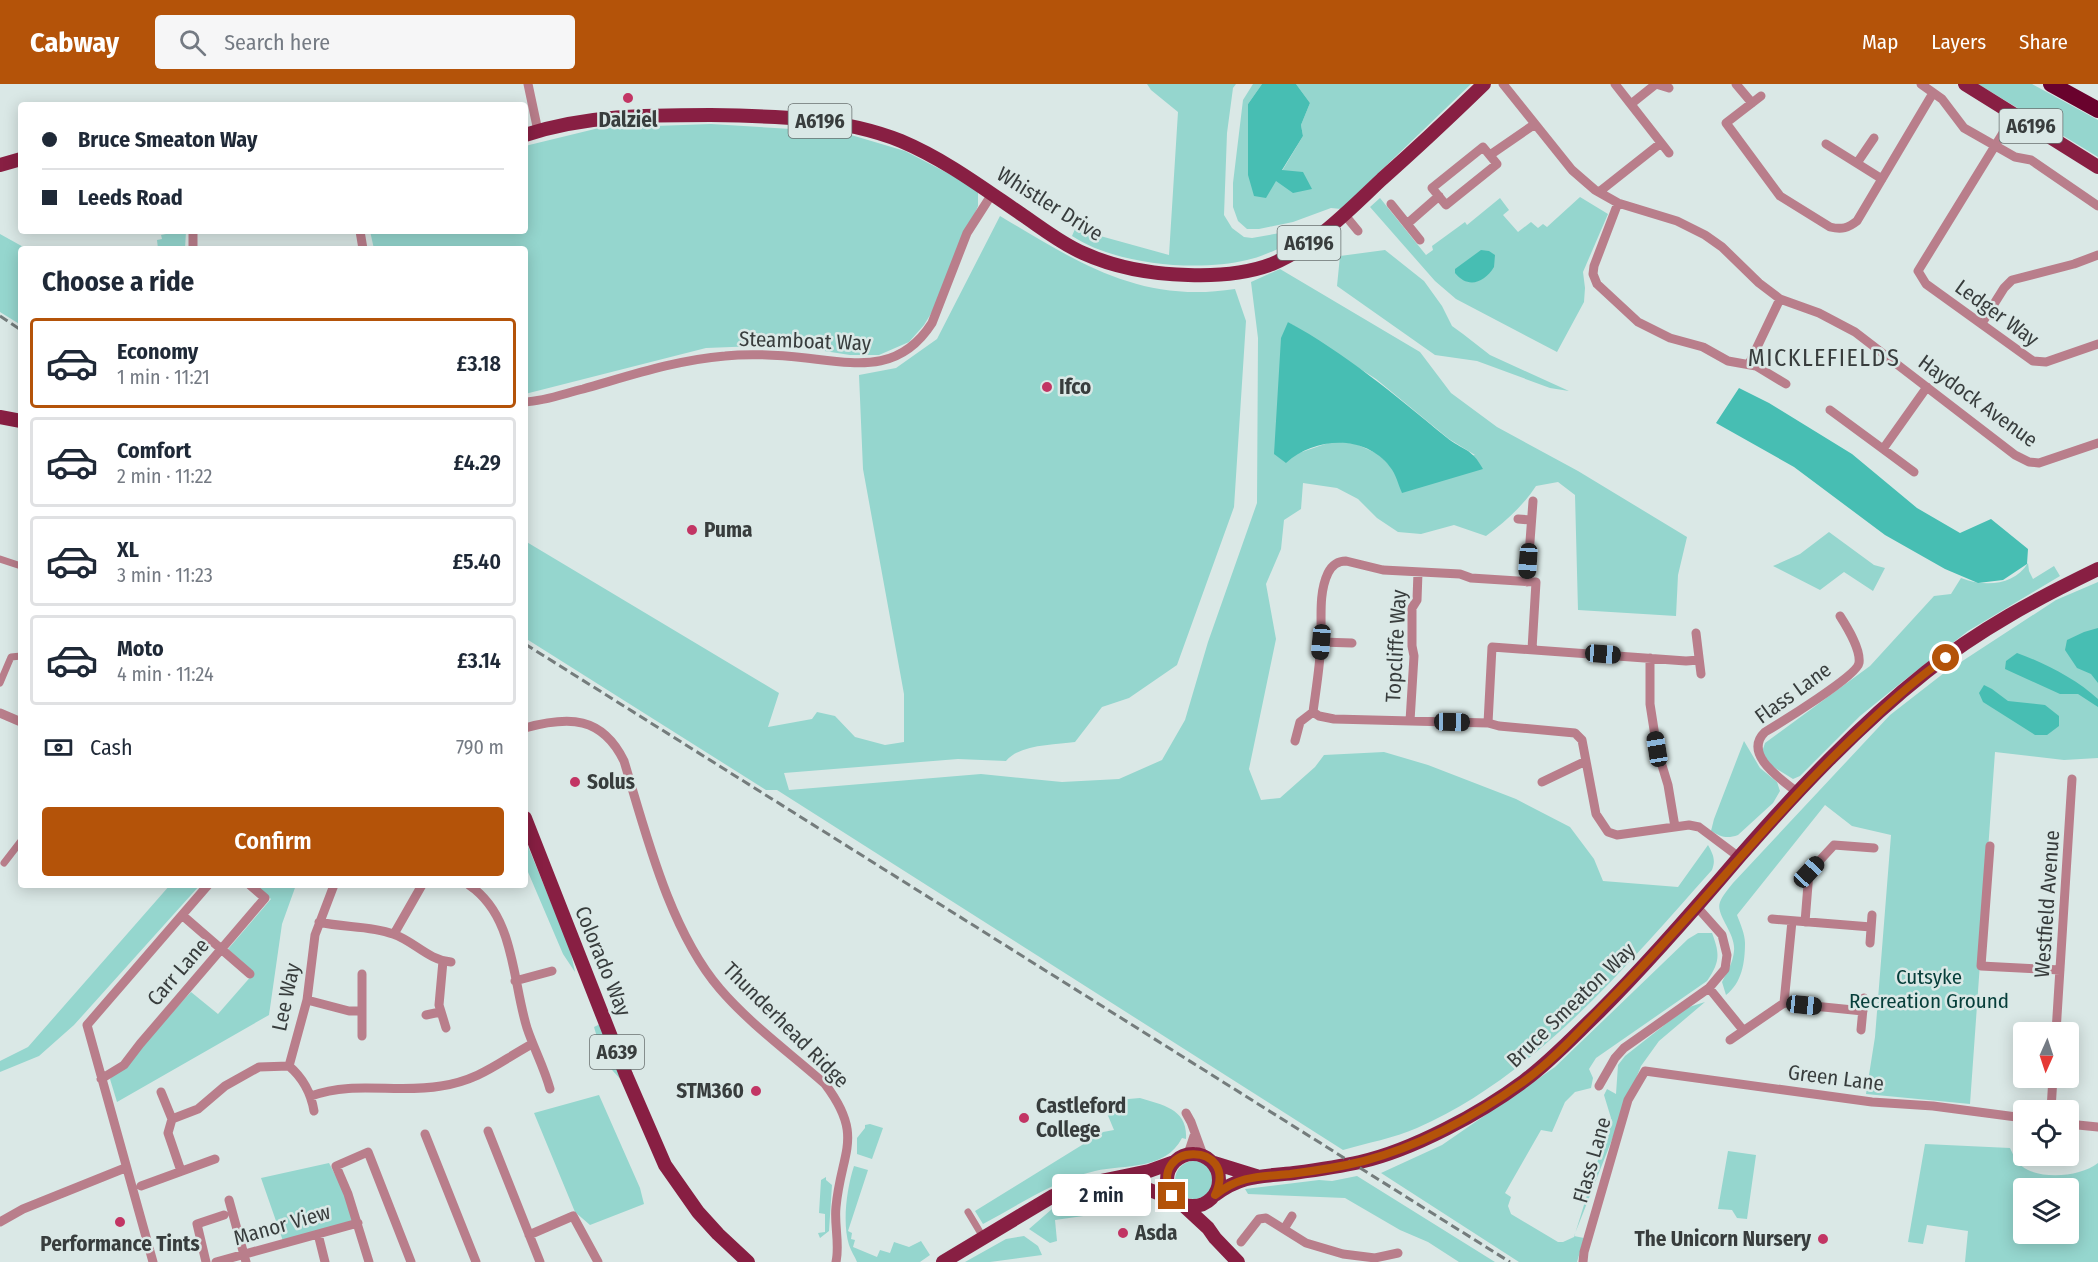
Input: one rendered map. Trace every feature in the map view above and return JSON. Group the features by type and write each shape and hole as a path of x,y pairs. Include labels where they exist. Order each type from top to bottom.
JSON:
{"highway":[{"path":"2051,84 2098,110"}],"main road":[{"name":"Whistler Drive","path":"532,133 594,118 663,114 818,120 854,126 901,142 958,170 1055,237 1083,253 1115,265 1151,273 1206,276 1258,269 1316,238 1484,84"},
{"name":"A6196","path":"1965,84 2098,167"},
{"path":"0,165 18,160"},
{"path":"0,417 18,420"},
{"name":"Bruce Smeaton Way","path":"1214,1197 1228,1186 1256,1176 1290,1174 1342,1166 1390,1153 1441,1132 1524,1082 1568,1043 1647,963 1797,792 1866,725 1928,670 2021,608 2098,569"},
{"name":"Colorado Way","path":"528,826 626,1075 665,1165 698,1212 748,1262"},
{"path":"944,1262 1053,1196 1086,1184 1149,1172 1188,1154 1208,1159 1218,1170 1220,1180 1208,1210 1208,1228"},
{"name":"Bruce Smeaton Way","path":"1208,1159 1256,1176"},
{"path":"1174,1162 1167,1175 1168,1187 1179,1202 1208,1228 1238,1262"},
{"path":"1110,1180 1147,1189 1179,1202 1198,1206 1214,1197"}],"street":[{"name":"Whistler Drive","path":"528,84 532,133"},
{"name":"Haydock Avenue","path":"1503,84 1572,170 1599,192 1618,203 1677,221 1705,235 1722,247 1759,283 1780,299 1819,313 1855,332 2015,455 2029,462 2039,463 2098,444"},
{"path":"1615,84 1669,153"},
{"path":"1631,104 1656,84 1669,88"},
{"path":"1736,84 1752,103"},
{"path":"1921,84 1942,99 1960,125 2015,158 2031,160 2098,206"},
{"path":"1761,96 1726,123 1780,196 1830,227 1838,229 1848,228 1857,221 1933,93"},
{"path":"1994,146 2014,115"},
{"path":"1490,155 1534,124"},
{"path":"1857,163 1874,138"},
{"path":"1599,192 1661,143"},
{"path":"1826,144 1882,179"},
{"name":"Ledger Way","path":"1994,146 1918,272 1926,284 1982,323 2026,358 2037,363 2098,345"},
{"path":"1483,147 1497,164 1446,205 1439,196 1432,188 1483,147"},
{"name":"Steamboat Way","path":"528,401 554,397 655,369 726,355 768,355 850,364 889,360 912,346 925,334 940,306 968,233 992,194"},
{"path":"1407,224 1439,196"},
{"path":"1618,203 1594,266 1593,274 1597,284 1638,322 1654,331 1703,347 1728,361 1749,364 1786,384"},
{"path":"1391,204 1420,240"},
{"path":"1344,214 1358,231"},
{"path":"1982,323 2004,288 2012,280 2074,264 2098,255"},
{"path":"1749,364 1780,299"},
{"path":"1882,449 1928,387"},
{"path":"1830,410 1914,472"},
{"path":"1527,582 1533,501"},
{"path":"1518,519 1531,520"},
{"path":"0,559 18,565"},
{"path":"1295,741 1300,722 1313,712 1321,642 1321,602 1328,574 1335,564 1346,561 1372,569 1460,574 1472,578 1536,582 1532,649"},
{"name":"Topcliffe Way","path":"1410,721 1414,656 1413,608 1417,600 1418,572"},
{"name":"Flass Lane","path":"1797,792 1766,767 1760,753 1760,738 1765,732 1844,680 1858,667 1854,640 1840,616"},
{"path":"1696,633 1701,674"},
{"path":"1321,642 1352,643"},
{"path":"1488,723 1492,647 1686,661 1699,660"},
{"path":"0,683 11,657 18,656"},
{"path":"1654,658 1650,705 1657,749 1668,785 1675,827"},
{"path":"1313,712 1319,717 1334,719 1488,723 1575,734 1582,740 1596,814 1608,832 1617,835 1689,825 1699,828 1739,857"},
{"path":"0,713 18,721"},
{"path":"528,719 538,724"},
{"name":"Thunderhead Ridge","path":"528,727 568,721 584,722 598,728 608,736 624,761 661,875 694,953 729,999 825,1084 837,1100 848,1132 848,1148 836,1209 837,1257 844,1262"},
{"path":"1542,782 1586,761"},
{"name":"Westfield Avenue","path":"2057,1022 2072,779"},
{"path":"4,863 18,845"},
{"path":"1805,922 1809,872 1834,845 1874,848"},
{"path":"1990,846 1982,966 2060,970"},
{"name":"Carr Lane","path":"153,1262 87,1025 205,888"},
{"name":"Carr Lane","path":"101,1079 124,1065 265,898 253,888"},
{"name":"Lee Way","path":"289,1066 307,1000 315,935 333,888"},
{"path":"394,934 420,888"},
{"path":"473,888 491,907 504,930 532,1044 543,1064 550,1089"},
{"path":"1599,1086 1615,1058 1624,1048 1709,988 1725,969 1727,955 1722,934 1697,907"},
{"path":"182,915 250,974"},
{"path":"1870,943 1872,915"},
{"path":"1772,919 1871,927"},
{"path":"1784,1003 1792,921"},
{"path":"319,922 363,926 394,934 447,961 440,1012 446,1028"},
{"path":"515,981 552,971"},
{"path":"362,1036 363,974"},
{"path":"1709,988 1743,1030"},
{"path":"1861,1030 1864,998"},
{"path":"307,1000 349,1011 362,1011"},
{"path":"1730,1040 1784,1003 1863,1011"},
{"path":"426,1015 440,1012"},
{"path":"311,1096 329,1089 347,1087 407,1089 438,1087 471,1080 495,1068 532,1044"},
{"path":"172,1119 198,1109 225,1086 259,1066 289,1066 296,1072 311,1096 314,1111"},
{"name":"Flass Lane","path":"1583,1262 1627,1104 1645,1071"},
{"name":"Green Lane","path":"1645,1071 1872,1102 1933,1106 2013,1117"},
{"path":"161,1092 167,1112 172,1119"},
{"path":"1186,1113 1208,1159"},
{"path":"172,1119 168,1133 181,1171"},
{"path":"2079,1125 2098,1127"},
{"path":"488,1131 540,1262"},
{"path":"1188,1154 1195,1133"},
{"path":"425,1134 476,1262"},
{"path":"369,1262 358,1222 336,1166 368,1152 411,1262"},
{"path":"141,1186 215,1159"},
{"path":"0,1222 23,1209 125,1168"},
{"path":"230,1200 245,1258"},
{"path":"969,1212 980,1232"},
{"path":"206,1262 197,1224 224,1215"},
{"path":"530,1235 573,1215 598,1262"},
{"path":"1284,1229 1292,1216"},
{"path":"1241,1242 1259,1219 1266,1218 1306,1243 1343,1254 1375,1260 1398,1253"},
{"name":"Manor View","path":"216,1262 245,1258 358,1222"},
{"path":"318,1234 326,1262"}],"green space":[{"path":"1147,84 1236,84 1233,88 1227,133 1224,215 1232,228 1244,237 1252,238 1297,230 1299,239 1267,254 1247,260 1227,264 1181,265 1134,260 1111,254 1072,236 1075,229 1169,255 1178,112"},
{"path":"1253,84 1262,84 1248,104 1282,171 1303,136 1301,125 1310,103 1296,84 1471,84 1341,209 1331,208 1293,222 1259,229 1247,229 1238,221 1233,207 1233,183 1243,100"},
{"path":"1978,84 2032,84 2098,120 2098,157"},
{"path":"711,124 841,132 905,151 959,179 978,192 978,206 935,307 924,325 909,342 879,355 850,355 786,345 706,348 528,393 528,246 373,246 371,234 528,234 528,145 599,128"},
{"path":"1580,197 1608,214 1583,272 1584,302 1557,352 1456,299 1435,281 1370,207 1380,198 1426,255 1433,250 1432,246 1465,222 1467,225 1500,198 1509,210 1503,215 1518,232 1531,222 1538,228 1543,224 1547,227"},
{"path":"1000,216 1083,263 1139,285 1201,292 1235,289 1246,321 1234,507 1177,665 1129,698 1102,707 1075,742 1028,748 1012,755 1006,761 958,759 784,773 789,790 981,774 1062,782 1119,779 1162,760 1185,720 1208,642 1257,503 1258,338 1251,282 1280,269 1420,352 1451,393 1497,427 1578,471 1687,537 1678,575 1676,616 1578,610 1575,495 1558,482 1536,486 1513,513 1486,536 1454,525 1421,534 1398,532 1377,518 1358,499 1337,488 1303,483 1301,509 1284,520 1281,549 1266,584 1276,639 1249,769 1261,800 1280,798 1315,767 1324,755 1384,752 1428,765 1516,799 1570,827 1594,859 1603,881 1678,887 1708,845 1714,863 1712,870 1613,980 1540,1049 1501,1079 1460,1106 1417,1128 1390,1138 1343,1150 777,790 766,790 528,640 528,543 779,693 768,727 812,719 817,712 835,716 855,737 885,745 904,742 904,694 863,469 859,375 896,368 937,339","holes":["1288,322 1376,379 1449,439 1475,455 1392,468 1378,454 1356,444 1334,441 1296,454"]},
{"path":"0,234 22,246 18,246 18,323 0,312"},
{"path":"186,234 185,246 158,246 157,240 162,239 161,235"},
{"path":"1385,250 1424,281 1442,306 1452,326 1490,355 1569,391 1550,388 1477,361 1435,355 1337,286 1340,256"},
{"path":"1829,532 1874,565 1885,568 1873,591 1844,572 1820,590 1773,566 1800,554"},
{"path":"2028,563 2033,579 2054,566 2060,576 1968,631 1860,716 1800,776 1793,779 1772,766 1762,752 1765,743 1870,666 1934,596 1951,594 1961,578 1979,583 2007,580 2022,571"},
{"name":"Cutsyke Recreation Ground","path":"2098,582 2098,758 2064,760 1995,752 1970,1104 1866,1094 1875,1037 1891,835 1852,826 1825,805 1737,915 1745,943 1742,972 1736,984 1726,995 1722,982 1730,967 1734,944 1720,913 1721,900 1733,883 1890,715 1944,673 2056,600"},
{"path":"1744,741 1760,768 1777,782 1780,791 1773,803 1738,835 1724,837 1711,831"},
{"path":"528,846 570,949 575,972 563,954 528,872"},
{"path":"167,888 197,888 74,1025 39,1056 0,1072 0,1061 28,1047"},
{"path":"258,888 295,888 282,924 269,1015 117,1102 110,1079 191,992 218,1014 253,974 228,949 271,899"},
{"path":"1698,933 1712,933 1717,958 1707,981 1596,1058 1589,1069 1593,1078 1591,1088 1575,1092 1565,1102 1552,1132 1541,1130 1505,1193 1511,1197 1508,1206 1511,1214 1558,1242 1574,1236 1584,1238 1577,1262 1519,1262 1381,1173 1442,1145 1555,1067 1688,939"},
{"path":"1705,1002 1659,1041 1641,1066 1575,1232 1611,1118 1604,1095 1607,1089 1616,1094 1618,1065 1625,1056 1686,1008"},
{"path":"600,1024 622,1081 604,1061 594,1027"},
{"path":"599,1095 640,1188 644,1204 590,1225 575,1212 534,1113"},
{"path":"1140,1098 1165,1106 1183,1121 1186,1139 1182,1138 1175,1149 1155,1161 1095,1171 1066,1180 983,1224 975,1211 1103,1132 1114,1130 1104,1106 1105,1101"},
{"path":"870,1124 883,1128 872,1159 857,1154 857,1138 865,1125"},
{"path":"1925,1144 2010,1148 2013,1154 2013,1166 2022,1166 2045,1175 2064,1175 2083,1171 2098,1163 2098,1262 1965,1262 1968,1231 1927,1225 1923,1244 1908,1242"},
{"path":"1728,1151 1756,1155 1747,1219 1737,1218 1732,1210 1718,1209"},
{"path":"1194,1161 1208,1166 1213,1180 1208,1194 1194,1199 1180,1194 1175,1180 1180,1166"},
{"path":"329,1163 356,1222 283,1241 261,1178"},
{"path":"854,1166 868,1170 848,1231 852,1233 851,1239 855,1240 853,1247 877,1257 880,1250 890,1253 894,1242 909,1247 921,1241 930,1255 920,1262 857,1262 849,1245 846,1226 847,1194"},
{"path":"1357,1176 1495,1262 1459,1262 1428,1242 1400,1230 1345,1198 1248,1194 1245,1189 1319,1180 1332,1181"},
{"path":"826,1177 832,1185 829,1231 820,1238 818,1233 825,1232 825,1214 819,1213 821,1180"},
{"path":"1098,1193 1151,1195 1147,1207 1055,1220 1057,1241 1050,1243 1029,1229 1052,1209"},
{"path":"1024,1236 1038,1246 1042,1255 990,1262 965,1262 1006,1239"}],"shaded area":[{"path":"1262,84 1296,84 1310,103 1301,125 1303,136 1282,170 1303,172 1312,189 1293,193 1276,181 1266,198 1254,196 1248,175 1248,104"},
{"path":"1481,250 1495,255 1494,267 1490,273 1476,282 1460,278 1455,273 1455,269"},
{"path":"1288,322 1330,347 1369,375 1446,437 1471,453 1483,469 1402,493 1392,470 1380,456 1354,444 1325,444 1298,454 1286,463 1274,454 1281,338"},
{"path":"1739,388 1769,403 1852,454 1917,508 1960,533 1991,519 2028,549 2027,564 2003,580 1978,583 1945,569 1885,535 1794,467 1716,423"},
{"path":"2098,628 2098,683 2091,674 2077,668 2065,650 2067,640"},
{"path":"2017,653 2070,678 2098,699 2098,707 2078,694 2060,694 2005,669 2006,661"},
{"path":"1984,685 2008,701 2045,705 2059,716 2059,726 2047,735 2035,735 1983,702 1979,693"}],"railway":[{"path":"0,316 18,328"},
{"path":"528,646 1510,1262"}],"place":[{"name":"Dalziel","path":"628,98"},
{"name":"Ifco","path":"1047,387"},
{"name":"Puma","path":"692,530"},
{"name":"Solus","path":"575,782"},
{"name":"STM360","path":"756,1091"},
{"name":"Castleford College","path":"1024,1118"},
{"name":"Performance Tints","path":"120,1222"},
{"name":"Asda","path":"1123,1233"},
{"name":"The Unicorn Nursery","path":"1823,1239"}],"district":[{"name":"MICKLEFIELDS","path":"1824,358"}],"route":[{"path":"1172,1196 1168,1187 1169,1168 1186,1154 1203,1155 1214,1163 1220,1180 1215,1195 1228,1186 1256,1176 1332,1168 1390,1153 1441,1132 1524,1082 1560,1051 1647,963 1797,792 1889,703 1946,658"}]}
